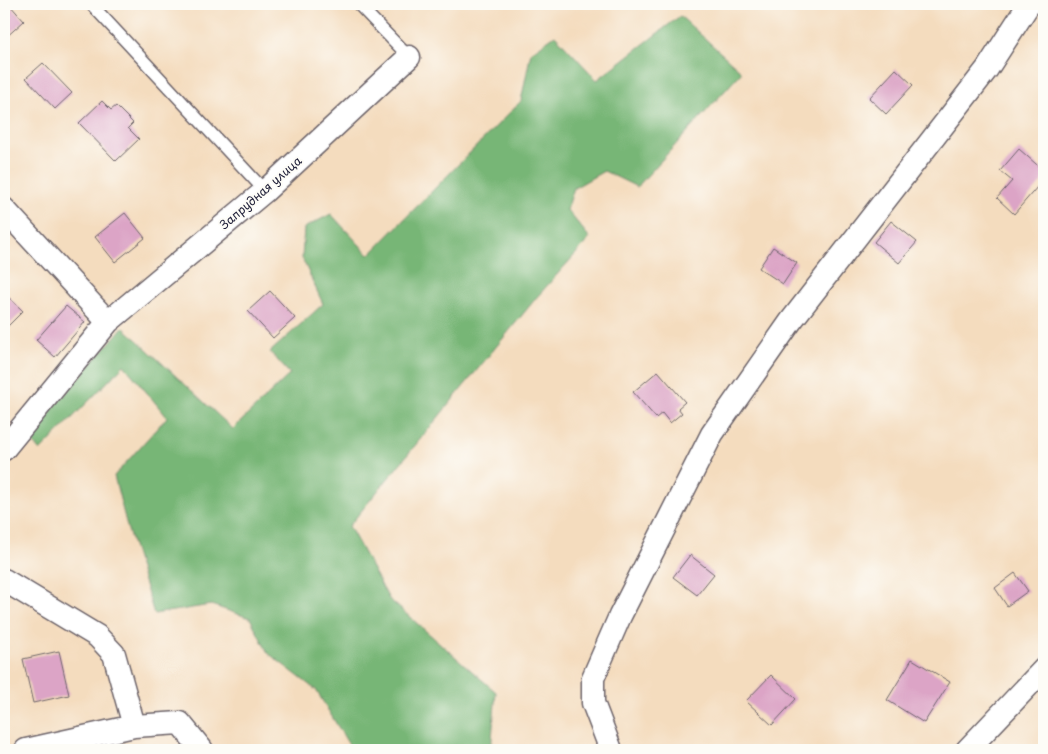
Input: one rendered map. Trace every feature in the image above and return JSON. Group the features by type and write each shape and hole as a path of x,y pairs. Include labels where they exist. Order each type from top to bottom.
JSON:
{"street":[{"path":"611,750 594,703 593,678 620,616 712,434 791,321 987,69 1030,4"},
{"name":"Запрудная улица","path":"4,449 108,322 266,191 409,57"},
{"path":"4,209 108,322"},
{"path":"4,580 97,636 114,654 134,726"},
{"path":"967,750 1044,669"},
{"path":"26,750 134,726 180,723 202,750"}],"lane":[{"path":"91,4 266,191"},
{"path":"358,4 409,57"}],"green space":[{"path":"680,16 742,72 637,187 604,171 574,188 567,210 590,238 537,297 349,526 389,599 496,692 491,750 352,750 316,690 268,653 250,618 211,605 154,614 128,530 114,476 167,417 124,365 40,451 28,437 123,327 233,429 290,374 270,352 323,304 302,258 304,228 331,214 369,255 521,101 531,52 555,35 597,80"}],"building":[{"path":"4,4 9,4 24,21 4,39"},
{"path":"43,63 72,93 55,109 26,78"},
{"path":"896,69 913,85 886,114 869,98"},
{"path":"102,101 111,110 116,106 133,123 128,128 139,139 116,161 79,123"},
{"path":"1019,149 1044,171 1044,179 1014,214 997,198 1012,181 1000,171"},
{"path":"125,213 145,238 115,262 95,237"},
{"path":"891,221 917,242 899,263 874,242"},
{"path":"773,247 797,263 783,284 759,268"},
{"path":"270,291 295,318 273,338 248,311"},
{"path":"4,293 23,311 4,330"},
{"path":"66,306 85,322 55,357 36,340"},
{"path":"658,371 685,402 678,408 682,413 670,423 662,413 656,418 633,392"},
{"path":"690,555 714,574 697,595 673,577"},
{"path":"1015,573 1028,591 1007,606 995,588"},
{"path":"59,651 69,695 33,703 23,659"},
{"path":"912,659 950,682 924,723 887,700"},
{"path":"771,675 796,699 772,725 746,701"}]}
